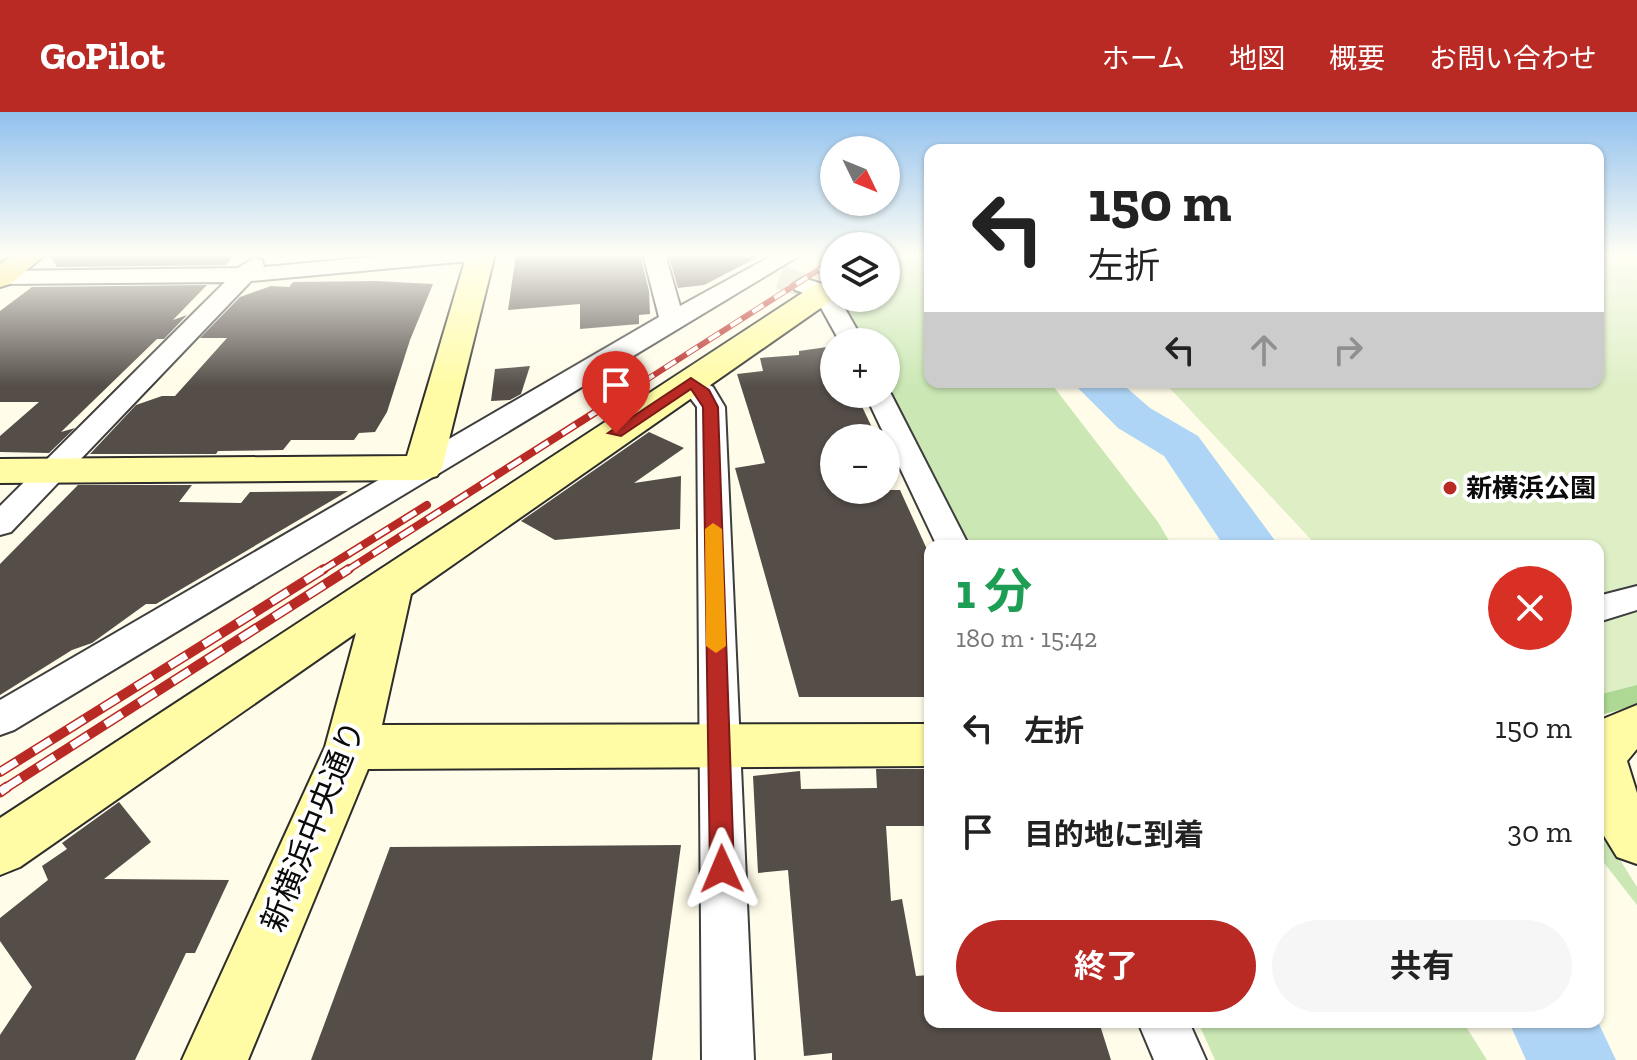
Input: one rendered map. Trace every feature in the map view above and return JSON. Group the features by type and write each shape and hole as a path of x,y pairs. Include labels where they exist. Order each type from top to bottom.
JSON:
{"street":[{"path":"0,525 221,298"},
{"path":"423,468 469,298"},
{"path":"666,298 672,320"},
{"path":"0,719 672,320 718,298"},
{"path":"0,849 691,382 802,298"},
{"path":"821,298 842,328"},
{"path":"691,382 704,393 711,407 728,1060"},
{"path":"885,408 950,540"},
{"path":"0,471 423,468"},
{"name":"新横浜中央通り","path":"215,1060 351,747 391,585"},
{"path":"1604,607 1637,598"},
{"path":"1604,754 1606,746 1619,731 1637,726"},
{"path":"351,747 924,745"},
{"path":"1604,786 1606,794 1637,839"},
{"path":"1166,1028 1180,1060"}],"green space":[{"path":"900,298 924,298 924,388 1055,388 1168,540 963,540 893,408 900,408 900,328 850,328 841,312 900,312"},
{"name":"新横浜公園","path":"1604,298 1637,298 1637,685 1604,693 1604,540 1311,540 1170,388 1604,388"},
{"path":"1637,648 1637,705 1604,714 1604,656"},
{"path":"1604,835 1637,887 1637,905 1604,863"},
{"path":"1201,1028 1467,1028 1487,1060 1215,1060"}],"building":[{"path":"17,298 194,298 173,320 187,315 164,339 157,339 61,432 75,428 49,453 0,452 0,436 39,402 0,402 0,311"},
{"path":"239,298 427,298 387,412 375,432 359,433 354,440 291,440 283,450 218,451 216,454 90,454 136,405 162,396 175,396 227,338 200,338"},
{"path":"510,298 649,298 650,314 639,315 639,324 580,329 580,304 508,310"},
{"path":"820,348 820,408 863,408 870,424 820,424 820,504 900,504 900,490 924,543 924,697 799,697 735,468 765,463 737,374 763,371 760,358 799,355 799,351"},
{"path":"530,366 521,394 510,400 491,401 495,369"},
{"path":"649,432 684,448 634,483 681,476 680,529 555,540 521,521"},
{"path":"78,485 192,485 179,502 241,503 250,492 348,491 156,604 146,604 92,643 72,650 0,695 0,564"},
{"path":"876,769 924,769 924,826 886,826 891,901 902,899 916,976 924,975 924,1028 1101,1028 1111,1060 832,1060 832,1053 804,1056 788,870 758,873 753,776 800,771 801,789 877,788"},
{"path":"119,802 151,842 104,879 229,880 195,953 186,953 135,1060 0,1060 0,1035 32,987 0,941 0,918 48,880 42,866 67,849 62,843"},
{"path":"681,845 652,1060 311,1060 390,847"}],"waterway":[{"path":"1101,388 1134,418 1181,446 1248,540"},
{"path":"1554,1028 1573,1060"}],"railway":[{"path":"621,396 774,298"},
{"path":"346,571 624,394"},
{"path":"321,571 427,505"},
{"path":"0,772 324,569"},
{"path":"6,788 349,569"},
{"path":"0,792 6,788"}],"slow traffic":[{"path":"713,529 716,646"}],"place":[{"name":"新横浜公園","path":"1450,488"}],"route":[{"path":"616,433 691,382 704,393 711,407 722,869"}]}
